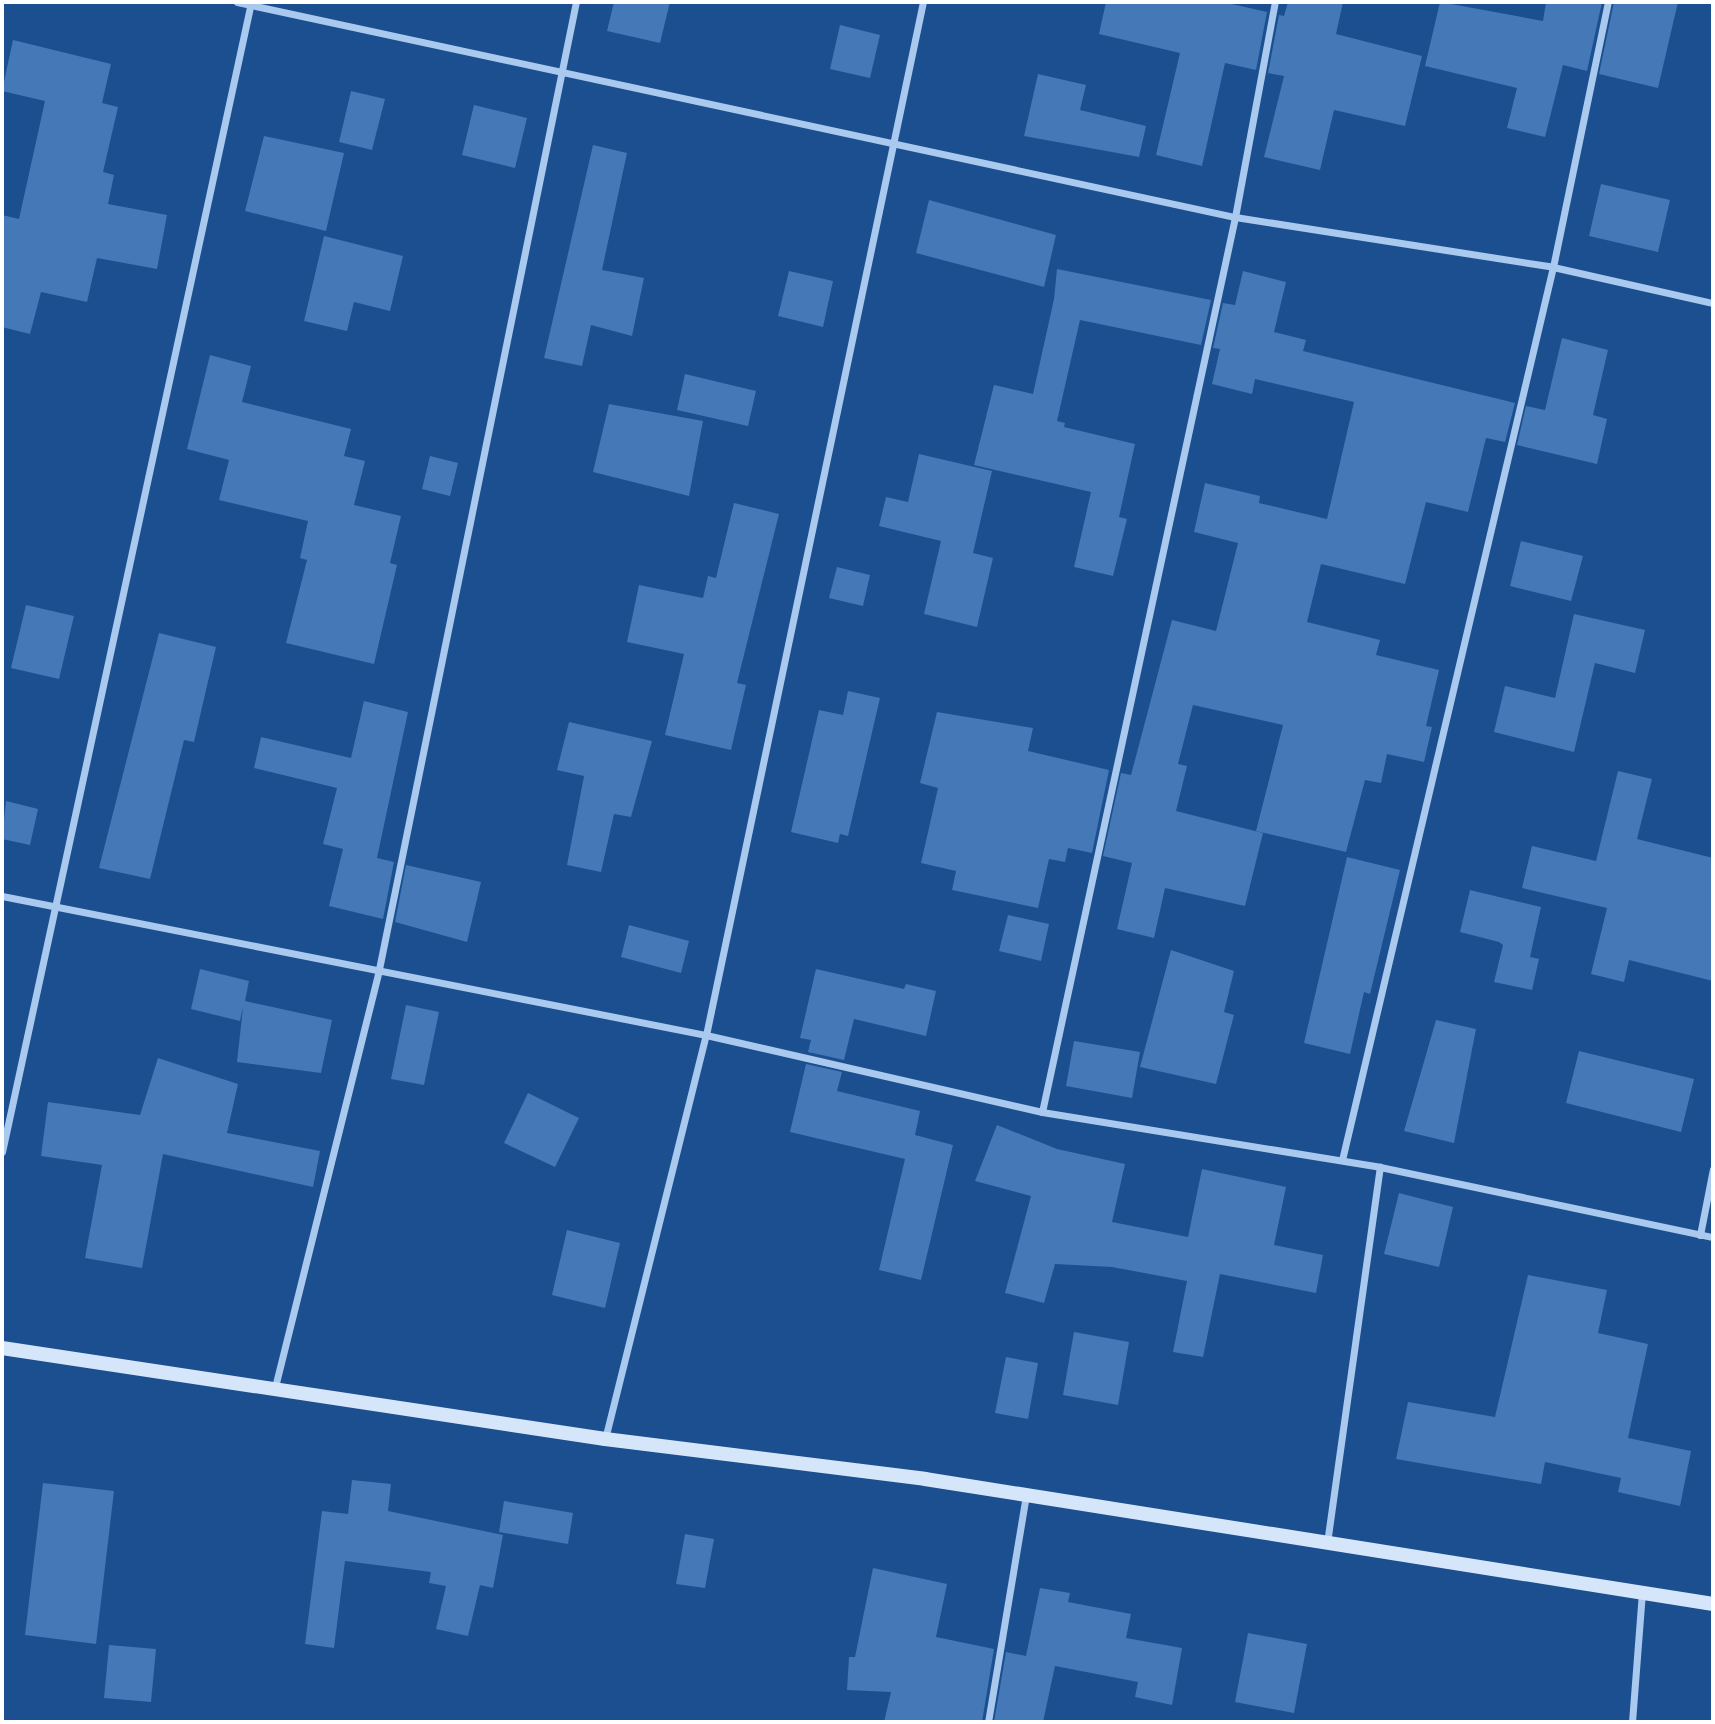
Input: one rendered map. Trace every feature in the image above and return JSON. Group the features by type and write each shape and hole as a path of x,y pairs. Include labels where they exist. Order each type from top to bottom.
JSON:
{"main road":[{"path":"2,1348 605,1438 1026,1494 1713,1604"}],"street":[{"path":"237,2 563,70 896,146 1235,217 1553,267 1713,303"},
{"path":"275,1387 379,969 576,2"},
{"path":"605,1438 706,1035 896,146 923,2"},
{"path":"1042,1112 1235,217 1275,2"},
{"path":"1342,1160 1553,267 1608,2"},
{"path":"2,1152 52,907 251,3"},
{"path":"2,896 706,1035 1042,1112 1380,1167 1713,1237"},
{"path":"1327,1543 1380,1167"},
{"path":"1700,1235 1713,1169"},
{"path":"988,1722 1026,1494"},
{"path":"1632,1722 1642,1593"}],"building":[{"path":"614,2 670,2 660,43 607,31"},
{"path":"1106,2 1223,2 1267,12 1256,70 1225,63 1202,166 1156,155 1180,53 1099,34"},
{"path":"1288,2 1343,2 1336,34 1422,56 1405,126 1334,110 1320,170 1264,157 1284,76 1268,73 1279,15 1284,16"},
{"path":"1440,2 1543,21 1546,2 1602,2 1587,71 1563,65 1545,137 1507,128 1517,88 1425,66"},
{"path":"1614,2 1678,2 1658,88 1599,74"},
{"path":"840,25 880,35 870,78 830,69"},
{"path":"13,40 111,64 102,103 118,107 103,172 114,175 108,204 167,215 157,269 97,258 87,302 41,292 30,334 2,327 2,215 19,219 45,101 2,91"},
{"path":"1038,74 1086,85 1080,110 1146,126 1139,157 1024,136"},
{"path":"351,91 385,99 372,150 339,142"},
{"path":"474,105 527,118 515,168 462,155"},
{"path":"264,136 344,153 326,231 245,211"},
{"path":"593,145 627,153 602,270 644,278 632,336 591,325 582,366 544,358"},
{"path":"1601,184 1670,200 1658,252 1589,236"},
{"path":"929,200 1056,235 1044,287 916,253"},
{"path":"324,236 403,256 390,311 354,302 347,331 304,321"},
{"path":"1057,269 1211,300 1201,345 1080,320 1057,421 1065,423 1064,427 1135,444 1119,517 1127,519 1113,576 1074,567 1091,492 974,465 994,385 1033,394 1054,299"},
{"path":"789,271 833,281 823,327 778,316"},
{"path":"1243,271 1286,282 1274,332 1306,340 1303,351 1515,403 1505,442 1486,438 1468,512 1426,502 1405,584 1321,564 1307,622 1380,640 1376,655 1439,670 1426,726 1432,727 1424,762 1387,754 1381,783 1365,780 1346,852 1256,831 1283,725 1193,705 1178,764 1187,766 1176,811 1263,833 1245,906 1165,888 1154,938 1117,929 1132,863 1103,856 1121,773 1131,775 1172,620 1216,631 1238,543 1194,532 1205,483 1260,496 1259,503 1327,519 1354,402 1255,379 1252,394 1212,384 1220,349 1213,348 1223,303 1235,305"},
{"path":"1562,338 1608,350 1593,415 1607,419 1597,464 1517,445 1526,406 1545,410"},
{"path":"210,355 251,366 242,402 351,429 344,456 365,461 354,505 401,516 390,563 397,565 374,664 286,643 307,560 300,558 308,521 219,500 229,460 187,449"},
{"path":"685,374 756,391 748,426 677,410"},
{"path":"609,404 703,421 689,496 593,472"},
{"path":"919,454 992,471 973,553 993,558 977,627 924,614 941,541 879,526 886,497 908,502"},
{"path":"430,456 458,463 450,496 422,489"},
{"path":"734,503 779,514 737,683 746,685 731,750 665,735 684,654 627,642 639,585 703,598 708,576 716,578"},
{"path":"1521,541 1583,556 1571,601 1510,586"},
{"path":"837,567 870,575 863,606 829,598"},
{"path":"26,605 74,616 59,679 11,668"},
{"path":"1574,614 1645,630 1635,673 1595,663 1574,752 1494,732 1505,686 1555,698"},
{"path":"159,633 216,647 194,742 184,740 150,879 99,868"},
{"path":"848,691 880,698 848,836 840,834 838,843 791,832 819,710 843,715"},
{"path":"364,701 408,712 377,858 394,862 383,919 329,906 343,849 323,844 337,788 254,768 261,737 351,758"},
{"path":"937,712 1033,728 1028,751 1109,770 1092,853 1068,848 1065,862 1049,859 1038,908 952,890 956,871 921,863 938,788 920,783"},
{"path":"569,722 652,741 631,817 614,814 601,872 567,865 584,776 557,770"},
{"path":"1618,771 1652,779 1637,839 1713,858 1713,981 1629,960 1624,982 1591,974 1607,908 1522,888 1532,846 1596,861"},
{"path":"6,801 38,809 30,845 2,839"},
{"path":"1347,857 1400,870 1370,994 1364,992 1350,1054 1304,1043"},
{"path":"406,865 481,882 467,942 395,922"},
{"path":"1470,890 1541,907 1530,957 1539,959 1532,990 1494,982 1503,945 1460,932"},
{"path":"1008,915 1049,924 1041,961 999,951"},
{"path":"629,925 689,941 681,973 621,957"},
{"path":"1171,950 1234,971 1224,1012 1234,1015 1216,1084 1140,1067"},
{"path":"200,969 249,981 245,1001 332,1020 321,1073 237,1062 243,1007 240,1021 191,1009"},
{"path":"816,969 904,989 906,984 936,991 926,1036 854,1019 844,1060 808,1052 811,1040 800,1038"},
{"path":"406,1005 439,1012 424,1085 391,1079"},
{"path":"1436,1020 1476,1029 1454,1143 1404,1131"},
{"path":"1074,1041 1140,1052 1132,1098 1066,1086"},
{"path":"1579,1051 1694,1079 1681,1132 1566,1103"},
{"path":"158,1058 238,1084 227,1133 320,1151 313,1187 163,1154 142,1268 85,1258 102,1165 41,1156 48,1102 140,1115"},
{"path":"806,1064 842,1072 837,1091 920,1111 915,1135 953,1145 921,1280 879,1270 905,1159 790,1132"},
{"path":"528,1093 579,1118 555,1167 504,1143"},
{"path":"997,1125 1057,1149 1125,1164 1112,1222 1188,1237 1202,1169 1286,1187 1274,1245 1323,1255 1316,1293 1220,1274 1203,1357 1173,1352 1187,1281 1112,1267 1055,1264 1044,1303 1005,1293 1031,1196 975,1181"},
{"path":"1399,1193 1453,1207 1439,1267 1384,1254"},
{"path":"567,1230 620,1243 605,1308 552,1295"},
{"path":"1528,1275 1607,1290 1598,1333 1648,1344 1628,1438 1691,1451 1680,1506 1618,1492 1621,1478 1545,1462 1541,1484 1396,1459 1408,1402 1495,1417"},
{"path":"1074,1332 1129,1342 1118,1405 1063,1395"},
{"path":"1006,1357 1038,1363 1028,1419 995,1413"},
{"path":"352,1480 391,1484 388,1511 503,1535 493,1588 480,1585 468,1636 436,1629 446,1586 429,1583 431,1572 345,1561 334,1648 305,1644 322,1511 348,1514"},
{"path":"43,1483 114,1491 96,1644 25,1635"},
{"path":"504,1501 573,1513 568,1544 499,1532"},
{"path":"685,1534 714,1539 705,1588 676,1584"},
{"path":"873,1568 947,1584 936,1637 994,1649 982,1722 884,1722 891,1692 847,1690 849,1657 855,1657"},
{"path":"1040,1588 1070,1593 1068,1602 1131,1614 1126,1638 1182,1648 1172,1705 1135,1697 1138,1682 1055,1666 1043,1722 994,1722 1006,1652 1026,1656"},
{"path":"1248,1633 1307,1644 1294,1713 1235,1702"},
{"path":"109,1645 156,1649 151,1702 104,1698"}]}
